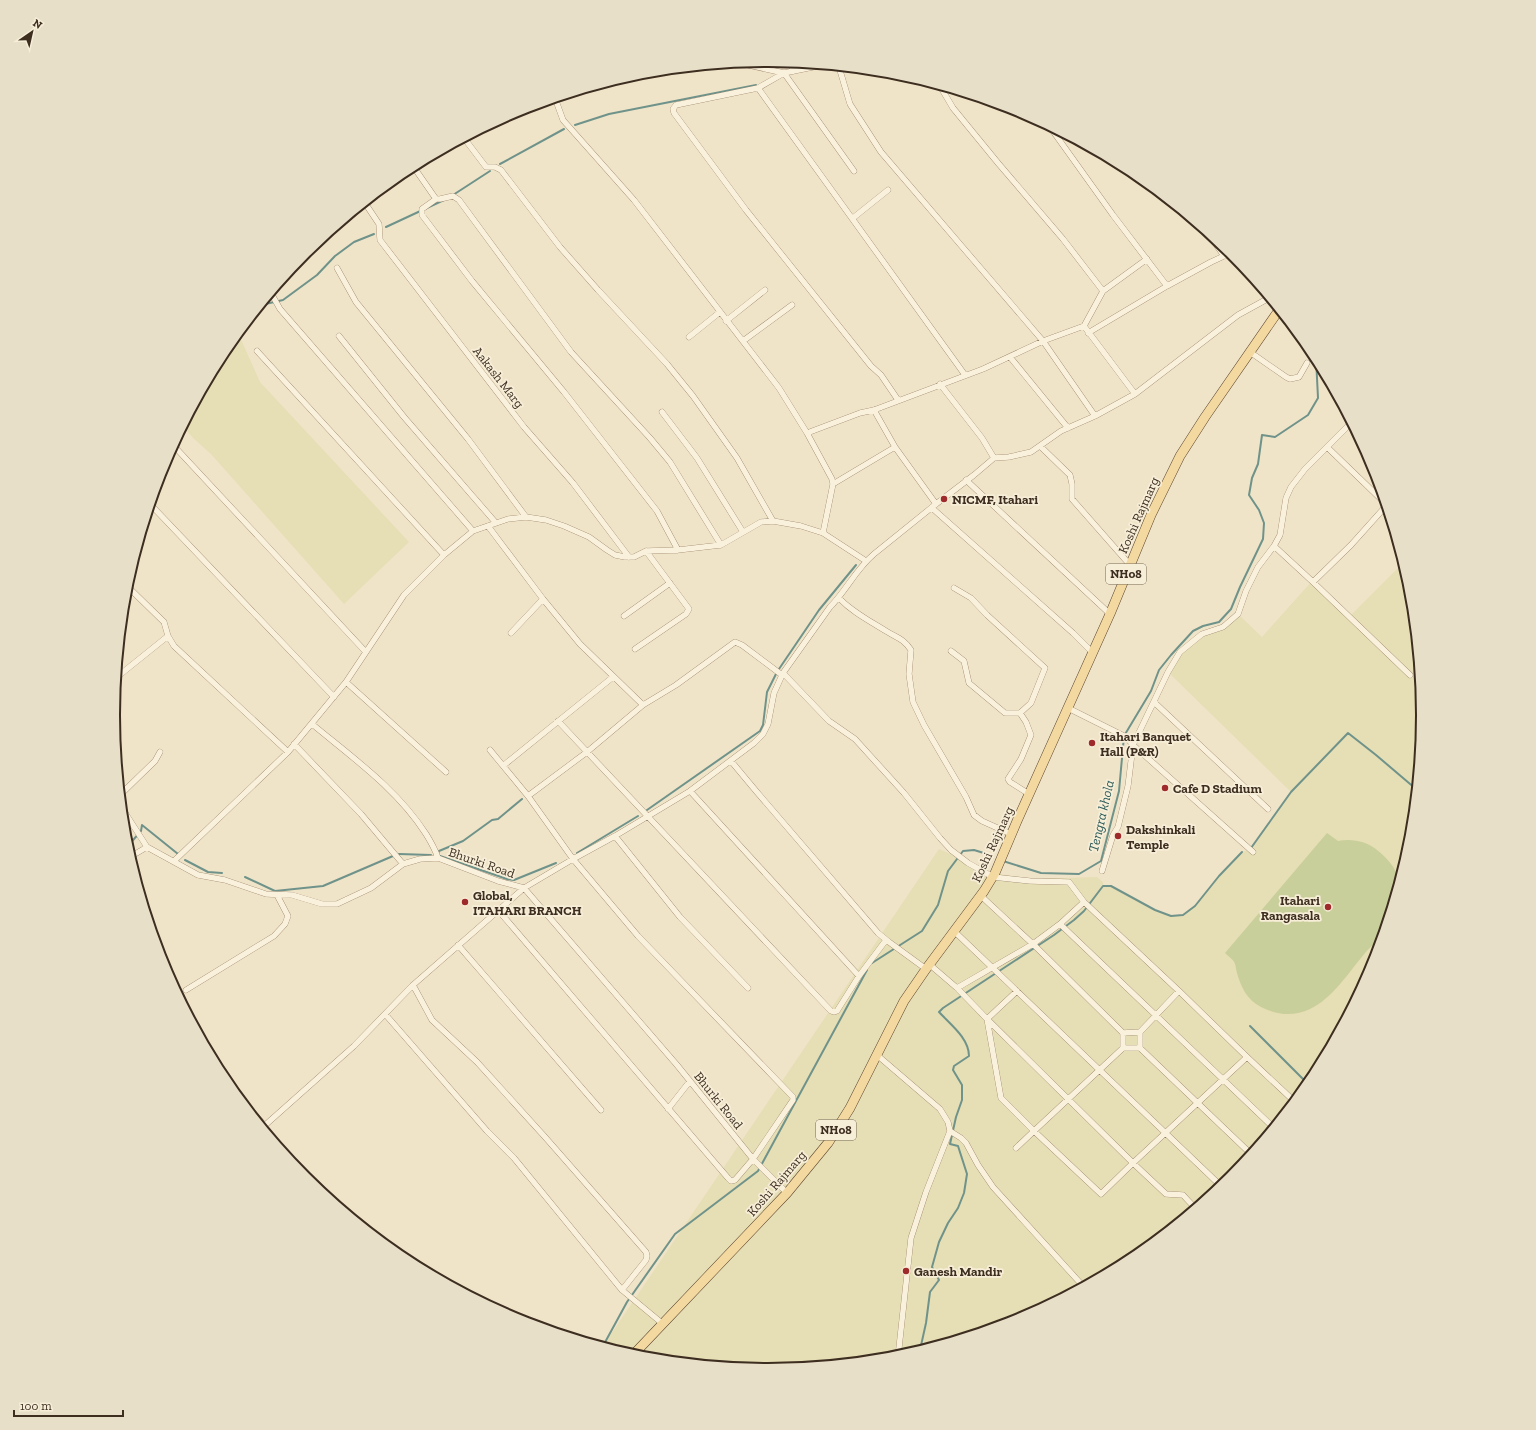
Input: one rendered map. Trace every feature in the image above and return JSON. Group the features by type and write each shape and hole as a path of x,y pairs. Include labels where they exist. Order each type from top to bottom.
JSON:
{"main road":[{"name":"Koshi Rajmarg","path":"638,1350 787,1193 828,1143 850,1108 904,1001 994,875 1093,653 1151,515 1180,456 1276,314"}],"street":[{"path":"758,67 784,73 854,171"},
{"path":"806,68 784,73 758,88 676,105 673,111 746,210 871,366 881,375 898,400"},
{"path":"840,72 850,104 881,152 1043,341 1094,416"},
{"path":"758,88 965,375"},
{"path":"943,91 953,108 1063,239 1104,291"},
{"path":"557,102 563,120 634,200 779,388 807,433 832,479 833,484 823,533"},
{"path":"1056,135 1167,286"},
{"path":"467,142 486,167 495,167 501,170 560,247 667,364 693,396 737,458 773,521"},
{"path":"416,171 436,199"},
{"path":"853,218 888,190"},
{"path":"678,550 657,511 564,392 472,281 422,212 436,199 451,197 459,200 572,352 670,462 721,545"},
{"name":"Aakash Marg","path":"367,207 379,224 380,240 524,427 573,484 629,557"},
{"path":"1088,333 1167,286 1224,256 1222,254"},
{"path":"807,433 860,413 874,410 965,375 1010,357 1043,341 1084,326 1104,291 1147,259"},
{"path":"337,268 356,302 468,438 526,517"},
{"path":"726,321 765,290"},
{"path":"273,297 280,309 473,531"},
{"path":"266,1124 354,1046 413,985 524,888 690,791 754,743 763,734 768,724 774,693 782,674 830,607 839,598 866,561 994,458 1009,457 1031,452 1061,431 1094,416 1135,394 1238,315 1265,300"},
{"path":"742,341 792,306"},
{"path":"689,337 720,312"},
{"path":"1084,326 1135,394"},
{"path":"339,336 404,417 496,523"},
{"path":"257,351 444,555"},
{"path":"1250,352 1290,379 1299,377 1307,363"},
{"path":"1010,357 1068,428"},
{"path":"940,384 982,438 994,458"},
{"path":"874,410 895,447 934,506 1093,653"},
{"path":"662,412 697,458 743,532"},
{"path":"1102,871 1113,835 1118,827 1128,786 1133,745 1155,703 1168,672 1180,652 1202,634 1223,628 1238,614 1246,591 1258,567 1274,546 1280,535 1286,498 1291,487 1305,470 1348,426"},
{"path":"1040,446 1070,475 1072,484 1072,499 1130,565"},
{"path":"833,484 895,447"},
{"path":"1327,447 1378,496"},
{"path":"177,449 366,651"},
{"path":"966,480 1110,614"},
{"path":"154,508 334,697"},
{"path":"1313,582 1351,545 1383,510"},
{"path":"174,861 288,752 346,682 404,595 444,555 473,531 508,519 526,517 546,520 589,537 615,555 629,557 646,551 678,550 721,545 761,522 773,521 802,526 823,533 866,561"},
{"path":"488,526 543,599 580,644 643,705"},
{"path":"1274,546 1410,675"},
{"path":"635,649 689,611 689,607 646,551"},
{"path":"624,616 670,583"},
{"path":"951,651 964,661 969,683 1004,713 1020,713 1031,703 1045,668 970,598 954,588"},
{"path":"132,591 164,622 168,636 174,646 288,752"},
{"path":"839,598 846,606 887,632 905,641 911,650 908,674 913,702 924,725 966,797 974,815 982,821 1011,834"},
{"path":"510,633 543,599"},
{"path":"121,674 168,636"},
{"path":"528,796 587,752 643,705 676,685 734,642 742,645 782,674 829,721 855,739 904,793 940,838 951,850 968,863 994,875 1030,881 1069,882 1095,912 1290,1098"},
{"path":"504,765 613,677"},
{"path":"346,682 446,772"},
{"path":"1155,703 1268,810"},
{"path":"1068,708 1126,737 1133,745 1253,852"},
{"path":"1020,713 1026,722 1031,735 1021,758 1008,781 1029,794"},
{"path":"558,721 831,1011 837,1011 859,976 888,941"},
{"path":"312,724 367,769 402,802 415,817 436,850 438,858"},
{"path":"294,744 361,814 403,864"},
{"path":"490,750 504,765 528,796 573,858 638,936 793,1097 793,1100 755,1161 731,1181 498,910"},
{"path":"125,790 155,761 160,752"},
{"path":"731,761 878,933 900,950 928,967 959,990 1166,1194 1183,1196 1192,1205"},
{"path":"690,791 859,976"},
{"name":"Bhurki Road","path":"129,819 147,847 198,875 225,880 266,894 292,895 322,904 337,904 371,888 403,864 420,859 438,858 498,881 524,888 690,1081 755,1161 787,1193"},
{"path":"615,836 680,917 748,988"},
{"path":"135,854 147,847"},
{"path":"186,990 274,936 285,924 288,916 277,895"},
{"path":"980,895 1035,946 1123,1033 1123,1048"},
{"path":"959,990 994,968 1035,946 1062,926 1086,903"},
{"path":"1062,926 1270,1124"},
{"path":"954,931 1217,1182"},
{"path":"458,945 601,1110"},
{"path":"413,985 432,1020 482,1068 646,1252 646,1260 624,1292"},
{"path":"987,1019 1017,991"},
{"path":"1123,1033 1140,1032 1179,991"},
{"path":"385,1014 488,1131 514,1158 624,1292 636,1300 664,1324"},
{"path":"987,1019 1001,1098 1101,1194 1248,1057"},
{"path":"1140,1032 1140,1048"},
{"path":"1016,1148 1123,1048 1140,1048 1247,1150"},
{"path":"877,1055 940,1109 953,1133 966,1143 978,1165 993,1186 1080,1283"},
{"path":"668,1109 690,1081"},
{"path":"900,1350 911,1238 926,1192 953,1133"}],"shaded area":[{"path":"241,339 260,382 409,542 344,604 211,454 186,430 187,428 207,391"},
{"path":"1399,567 1404,589 1410,630 1415,673 1416,715 1415,757 1404,841 1394,883 1382,923 1367,963 1349,1002 1307,1075 1255,1142 1226,1173 1195,1202 1162,1229 1128,1254 1092,1276 1055,1296 1016,1314 976,1329 936,1341 894,1351 853,1357 810,1362 768,1363 726,1362 683,1357 642,1351 605,1342 939,849 995,873 1030,879 1097,877 1103,882 1103,886 1111,886 1155,910 1171,916 1183,915 1195,906 1219,876 1242,852 1251,849 1291,792 1168,672 1180,652 1203,635 1223,627 1238,614 1262,637 1313,580 1350,616"}],"green space":[{"name":"Itahari Rangasala","path":"1327,833 1338,841 1353,840 1369,844 1387,859 1396,871 1394,883 1375,943 1340,984 1326,998 1304,1012 1285,1014 1273,1012 1256,1004 1245,993 1240,983 1234,963 1225,953"}],"waterway":[{"path":"575,125 609,114 756,85"},
{"path":"500,164 564,129"},
{"path":"453,195 490,171"},
{"path":"386,227 444,200"},
{"path":"268,303 283,300 317,275 335,256 354,242 374,234"},
{"name":"Tengra khola","path":"1003,861 1041,873 1079,874 1101,861 1119,791 1124,736 1151,691 1159,670 1171,655 1193,631 1203,626 1219,622 1231,609 1263,539 1264,523 1259,510 1249,495 1252,478 1258,464 1262,435 1275,437 1308,415 1318,398 1317,371"},
{"path":"779,669 819,610 856,565"},
{"path":"647,810 760,731 763,725 767,692 776,674"},
{"path":"1251,848 1291,792 1348,733 1412,785"},
{"path":"438,854 439,851 463,841 492,820 498,819 522,799"},
{"path":"577,853 638,816"},
{"path":"132,841 141,831 142,825 178,854"},
{"path":"872,963 922,931 938,905 948,871 963,851 974,850 987,854"},
{"path":"921,1345 930,1292 939,1280 932,1267 939,1242 948,1223 958,1208 964,1193 967,1174 958,1146 950,1144 956,1117 962,1100 962,1085 953,1070 954,1066 969,1056 968,1049 962,1037 939,1012 1074,920 1084,911 1103,886 1111,886 1155,910 1171,916 1183,915 1195,906 1219,876 1242,852"},
{"path":"399,854 431,855"},
{"path":"245,877 275,891 323,886 393,856"},
{"path":"440,856 507,879 514,880 556,863"},
{"path":"185,860 208,872 222,873"},
{"path":"605,1342 627,1302 675,1234 758,1171 867,970"},
{"path":"1250,1026 1304,1080"}],"place":[{"name":"NICMF, Itahari","path":"944,499"},
{"name":"Itahari Banquet Hall (P&R)","path":"1092,743"},
{"name":"Cafe D Stadium","path":"1165,788"},
{"name":"Dakshinkali Temple","path":"1118,836"},
{"name":"Global, ITAHARI BRANCH","path":"465,902"},
{"name":"Itahari Rangasala","path":"1328,907"},
{"name":"Ganesh Mandir","path":"906,1271"}]}
